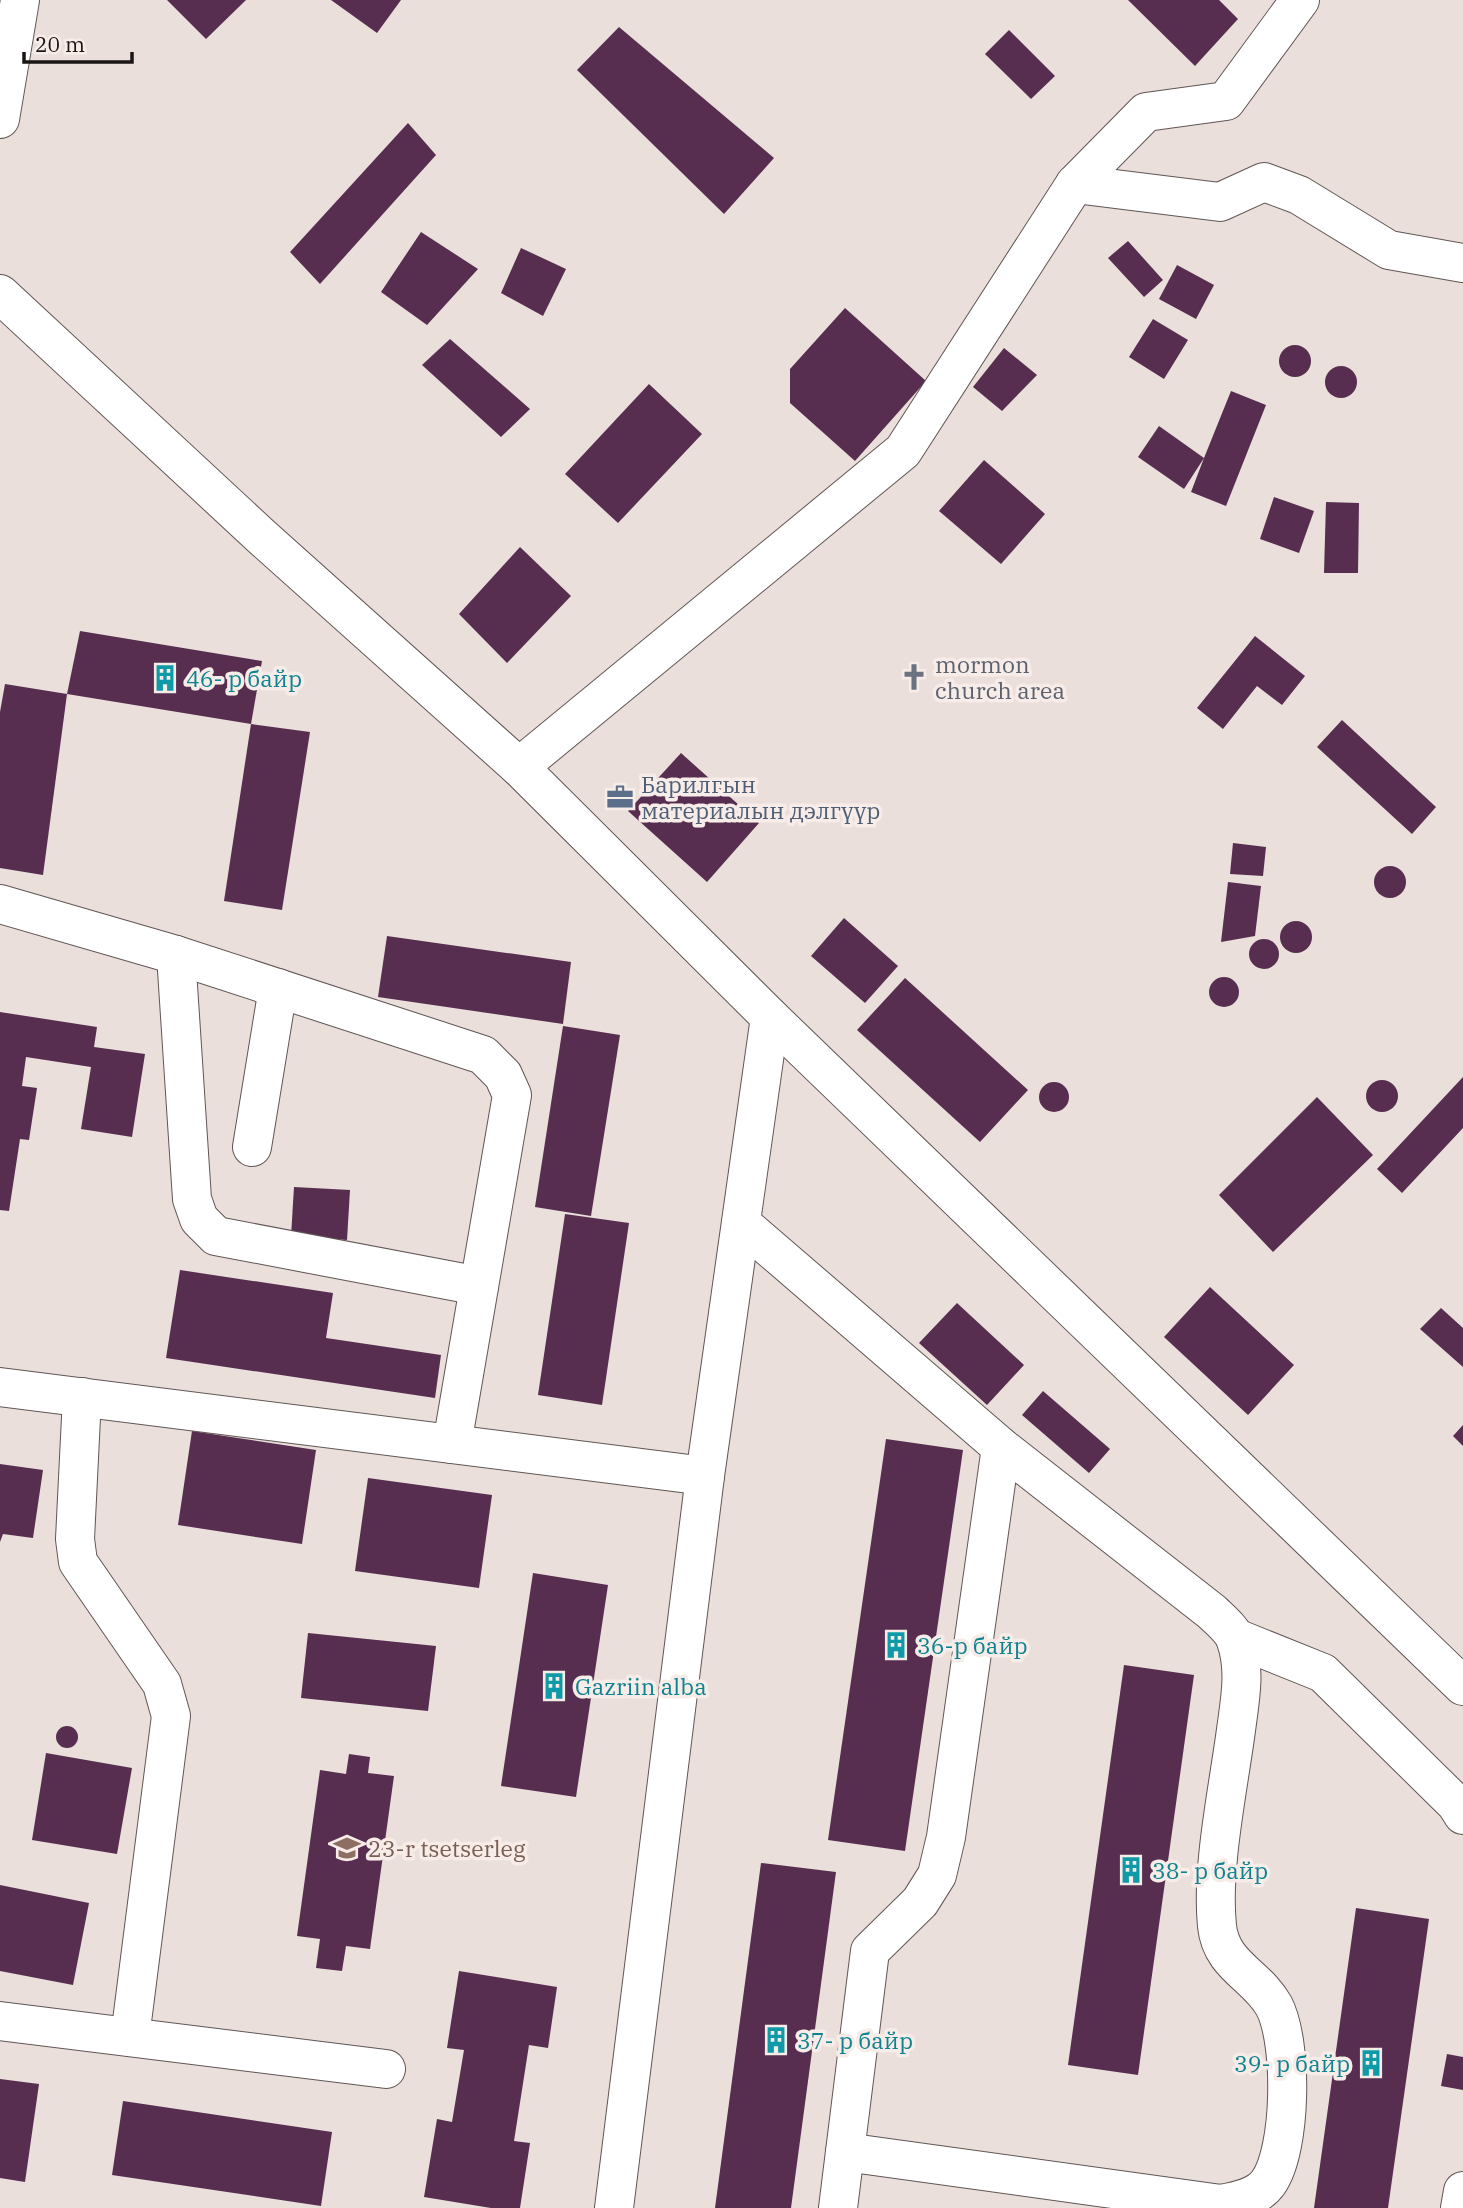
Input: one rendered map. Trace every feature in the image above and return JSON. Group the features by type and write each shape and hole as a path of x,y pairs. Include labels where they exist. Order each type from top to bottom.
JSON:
{"street":[{"path":"0,119 20,0"},
{"path":"519,767 902,451 1075,184 1146,112 1226,101 1300,0"},
{"path":"1075,184 1220,202 1264,182 1299,195 1389,250 1463,263"},
{"path":"0,294 273,547 519,767 770,1017 1463,1686"},
{"path":"0,904 176,955 483,1055 503,1075 512,1095 452,1444"},
{"path":"176,955 192,1199 200,1219 216,1236 479,1286"},
{"path":"252,1147 278,988"},
{"path":"614,2208 705,1476 770,1017"},
{"path":"741,1223 1001,1447 1213,1612 1236,1638 1323,1673 1456,1804 1463,1815"},
{"path":"0,1387 705,1476"},
{"path":"82,1397 75,1539 78,1562 162,1684 171,1716 130,2037"},
{"path":"838,2208 870,1951 920,1902 937,1875 946,1837 1001,1447"},
{"path":"845,2152 1221,2204 1246,2199 1267,2185 1279,2162 1288,2082 1285,2040 1274,2006 1254,1980 1230,1962 1217,1929 1217,1884 1242,1676 1236,1638"},
{"path":"0,2021 386,2069"},
{"path":"1460,2208 1463,2191"}],"building":[{"path":"167,0 246,0 206,39"},
{"path":"331,0 401,0 377,33"},
{"path":"1128,0 1219,0 1238,19 1195,66"},
{"path":"619,27 774,158 724,214 577,70"},
{"path":"1009,30 1055,76 1031,99 985,54"},
{"path":"408,123 436,155 320,284 290,252"},
{"path":"421,232 478,269 427,325 381,292"},
{"path":"1128,241 1163,280 1144,297 1108,258"},
{"path":"521,248 566,269 543,316 501,293"},
{"path":"1177,265 1214,285 1196,319 1159,299"},
{"path":"845,308 926,381 855,461 790,403 790,369"},
{"path":"1153,319 1188,340 1164,379 1129,357"},
{"path":"450,339 530,409 501,437 422,365"},
{"path":"1295,345 1306,350 1311,361 1306,372 1295,377 1284,372 1279,361 1284,350"},
{"path":"1004,348 1037,375 1002,411 973,387"},
{"path":"1341,366 1352,371 1357,382 1352,393 1341,398 1330,393 1325,382 1330,371"},
{"path":"649,384 702,434 618,523 565,474"},
{"path":"1231,391 1266,405 1226,506 1191,492"},
{"path":"1159,426 1204,458 1184,489 1138,457"},
{"path":"984,460 1045,514 1001,564 939,511"},
{"path":"1274,497 1314,511 1299,553 1260,539"},
{"path":"1326,502 1359,503 1358,573 1324,573"},
{"path":"520,547 571,596 507,663 459,614"},
{"name":"46- р байр","path":"80,631 262,661 251,724 67,694"},
{"path":"1255,636 1305,676 1282,705 1257,686 1223,729 1197,708"},
{"path":"5,684 67,694 43,875 0,868 0,712"},
{"path":"1342,720 1436,807 1412,834 1317,747"},
{"name":"46- р байр","path":"251,724 310,732 282,910 224,901"},
{"path":"681,753 759,823 707,882 628,811"},
{"path":"1233,843 1266,847 1263,876 1230,874"},
{"path":"1390,866 1402,870 1406,882 1402,894 1390,898 1378,894 1374,882 1378,870"},
{"path":"1228,882 1261,886 1255,936 1221,942"},
{"path":"844,918 898,966 865,1003 811,956"},
{"path":"1296,921 1308,925 1312,937 1308,949 1296,953 1284,949 1280,937 1284,925"},
{"path":"387,936 571,962 563,1024 378,997"},
{"path":"1264,939 1274,944 1279,954 1274,964 1264,969 1254,964 1249,954 1254,944"},
{"path":"1224,977 1234,982 1239,992 1234,1002 1224,1007 1214,1002 1209,992 1214,982"},
{"path":"905,978 1028,1090 980,1142 857,1030"},
{"path":"0,1012 97,1027 94,1047 145,1054 132,1137 81,1129 91,1067 26,1057 22,1086 37,1088 29,1140 20,1139 9,1211 0,1210"},
{"path":"563,1026 620,1035 591,1216 535,1207"},
{"path":"1463,1077 1463,1128 1402,1193 1377,1169"},
{"path":"1382,1080 1394,1084 1398,1096 1394,1108 1382,1112 1370,1108 1366,1096 1370,1084"},
{"path":"1054,1082 1065,1086 1069,1097 1065,1108 1054,1112 1043,1108 1039,1097 1043,1086"},
{"path":"1317,1097 1373,1155 1273,1252 1219,1195"},
{"path":"294,1187 350,1190 347,1240 291,1236"},
{"path":"565,1214 629,1223 602,1405 538,1395"},
{"path":"180,1270 333,1293 326,1338 441,1355 435,1398 166,1358"},
{"path":"1210,1287 1294,1365 1248,1415 1164,1337"},
{"path":"957,1303 1024,1365 987,1405 919,1343"},
{"path":"1441,1308 1463,1328 1463,1367 1420,1329"},
{"path":"1043,1391 1110,1449 1089,1473 1022,1415"},
{"path":"1463,1425 1463,1446 1453,1436"},
{"path":"192,1431 316,1450 302,1544 178,1525"},
{"name":"36-р байр","path":"886,1439 963,1450 905,1851 828,1840"},
{"path":"0,1464 43,1470 33,1538 3,1534 0,1542"},
{"path":"368,1478 492,1495 479,1588 355,1571"},
{"name":"Gazriin alba","path":"533,1573 608,1585 576,1797 501,1786"},
{"path":"308,1633 436,1646 428,1711 301,1698"},
{"name":"38- р байр","path":"1124,1665 1194,1675 1138,2075 1068,2065"},
{"path":"67,1726 75,1729 78,1737 75,1745 67,1748 59,1745 56,1737 59,1729"},
{"path":"46,1753 132,1768 117,1854 32,1840"},
{"path":"349,1754 370,1757 368,1773 394,1776 370,1949 346,1946 342,1971 316,1968 320,1939 297,1936 320,1770 346,1774"},
{"name":"37- р байр","path":"761,1863 836,1872 791,2208 715,2208"},
{"path":"0,1885 89,1903 73,1985 0,1971"},
{"name":"39- р байр","path":"1356,1908 1429,1919 1388,2208 1314,2208"},
{"path":"459,1971 557,1987 548,2048 529,2045 514,2141 530,2143 520,2208 491,2208 424,2197 437,2119 452,2122 464,2050 447,2048"},
{"path":"1447,2054 1463,2057 1463,2090 1441,2086"},
{"path":"0,2079 39,2084 25,2182 0,2178"},
{"path":"123,2101 332,2132 321,2206 112,2175"}],"place":[{"name":"mormon church area","path":"914,677"},
{"name":"46- р байр","path":"165,678"},
{"name":"Барилгын материалын дэлгүүр","path":"620,797"},
{"name":"36-р байр","path":"896,1645"},
{"name":"Gazriin alba","path":"554,1686"},
{"name":"23-r tsetserleg","path":"347,1848"},
{"name":"38- р байр","path":"1131,1870"},
{"name":"37- р байр","path":"776,2040"},
{"name":"39- р байр","path":"1371,2063"}]}
